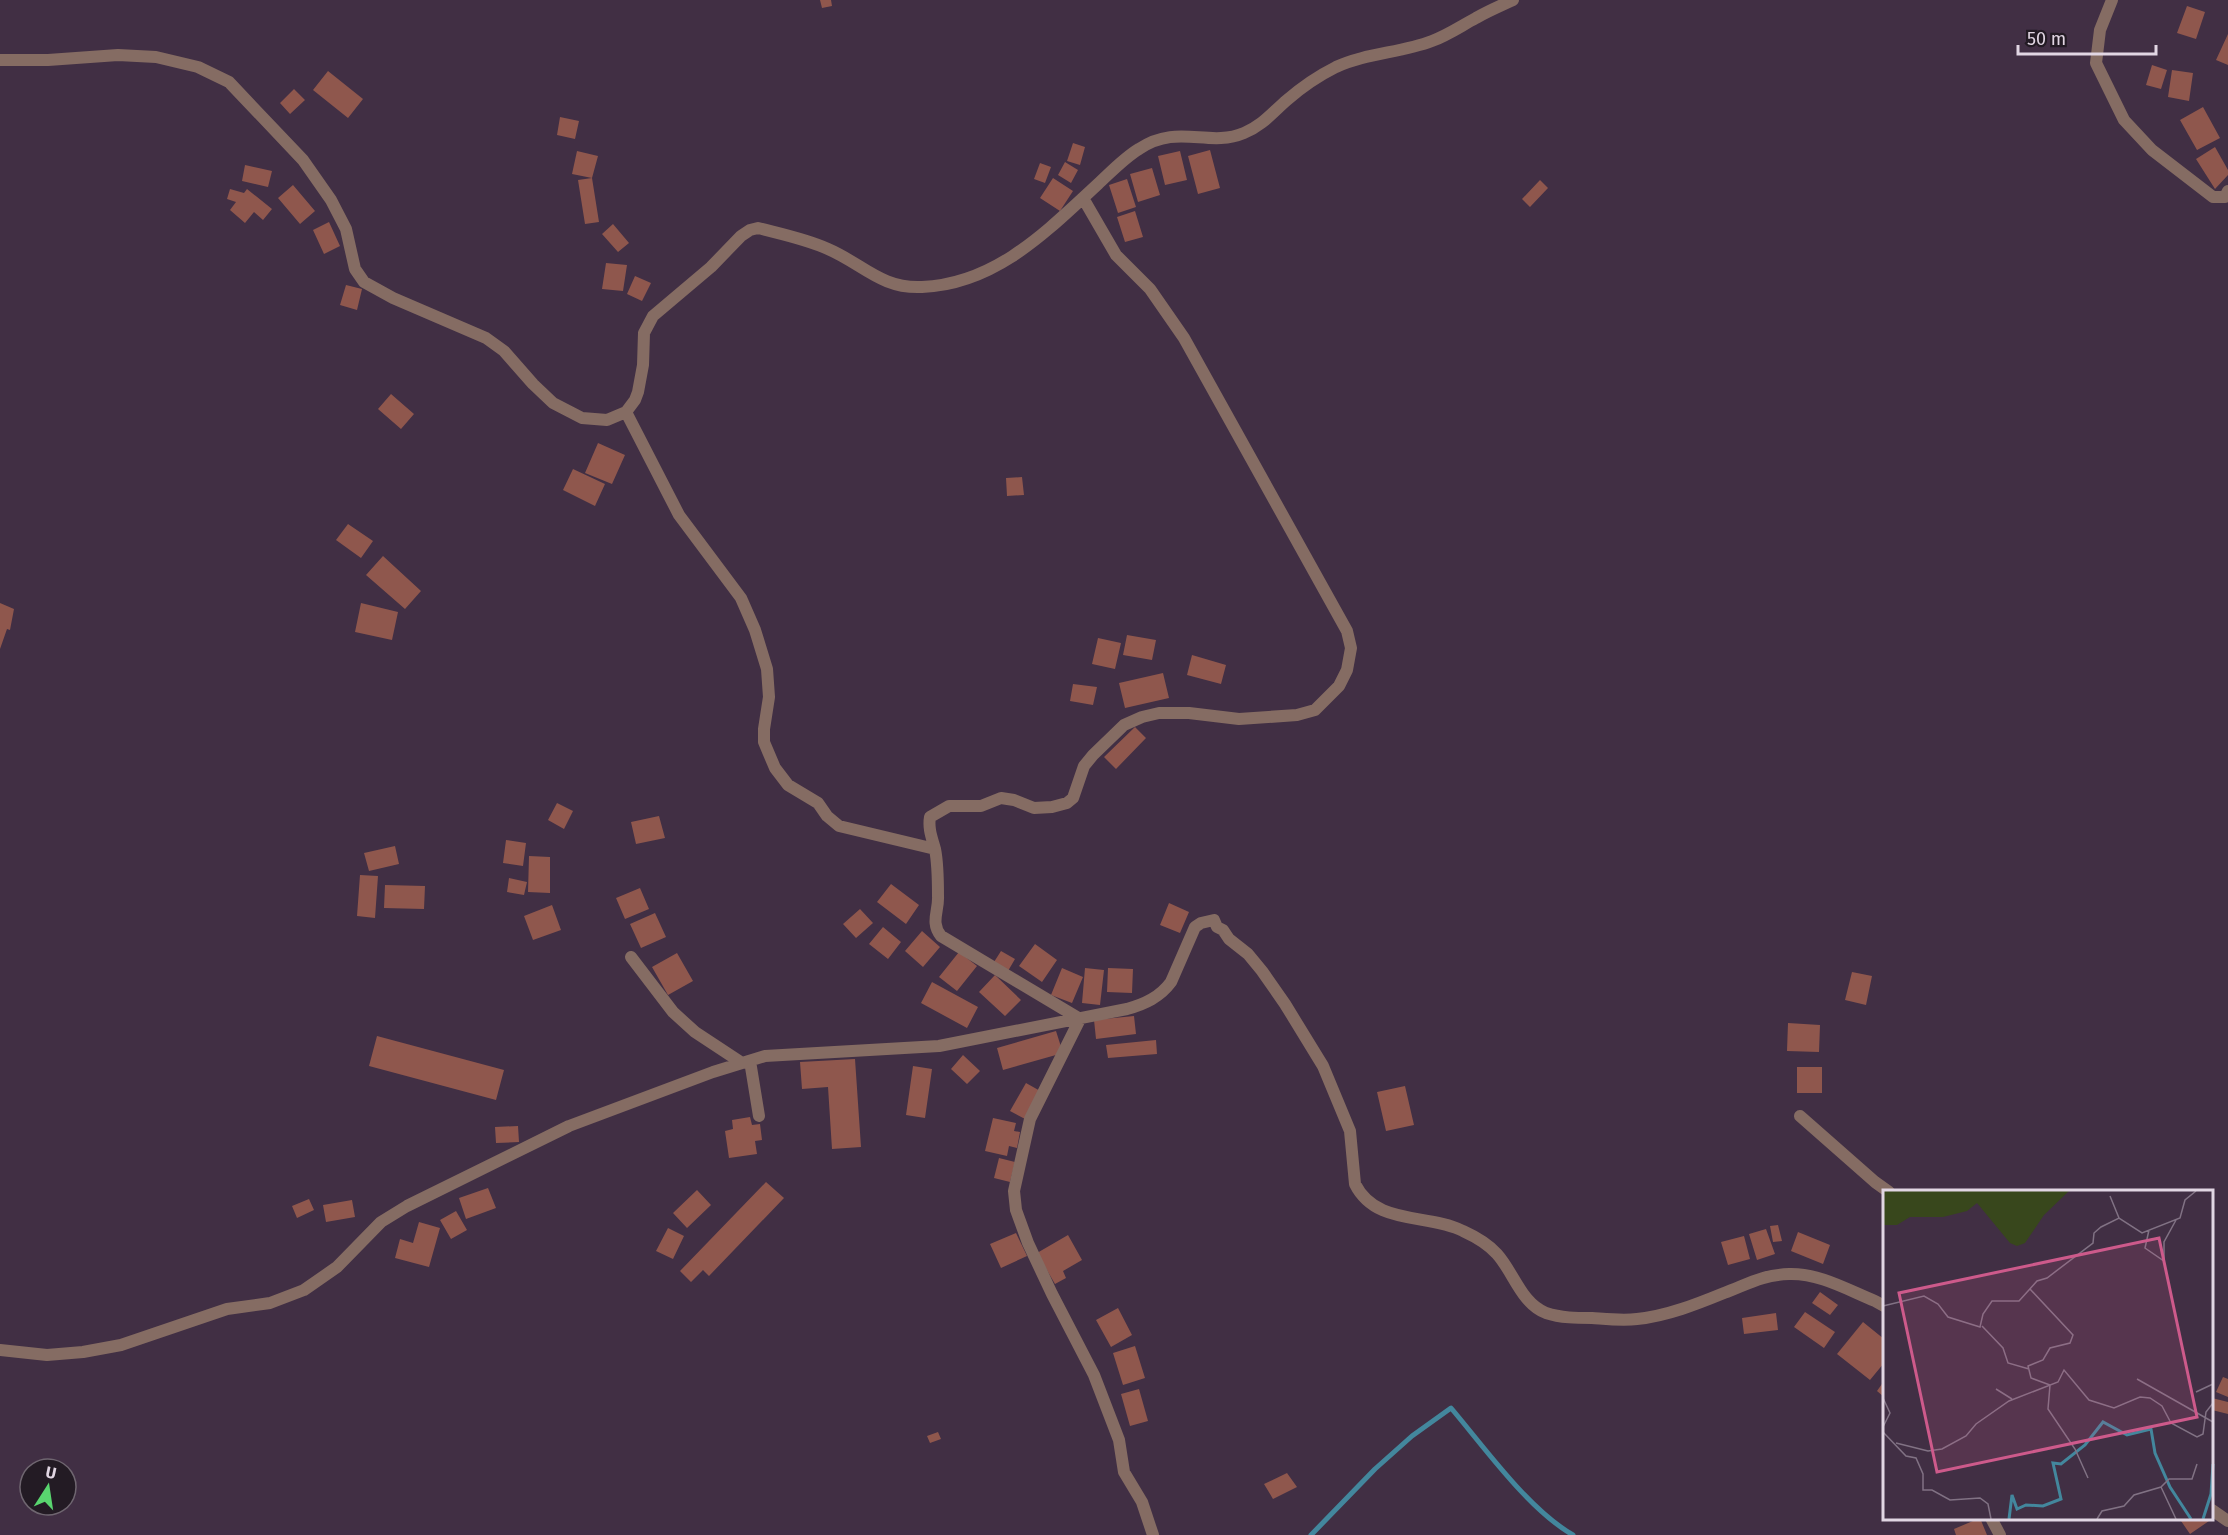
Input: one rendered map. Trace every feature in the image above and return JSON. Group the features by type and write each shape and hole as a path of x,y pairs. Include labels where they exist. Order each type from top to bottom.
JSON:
{"street":[{"path":"0,60 60,60 118,55 156,57 198,67 229,82 303,160 331,200 346,229 355,269 364,282 393,298 486,338 504,351 553,403 567,412 582,418 607,420 626,412 635,400 643,365 644,333 653,316 711,267 741,236 750,230 758,228 827,249 885,283 903,287 923,287 961,281 1007,261 1040,238 1137,150 1152,141 1164,136 1223,137 1243,134 1258,126 1311,82 1334,68 1362,58 1432,41 1452,33 1477,17 1513,0"},
{"path":"2112,0 2100,30 2096,63 2124,120 2152,150 2213,197 2225,197 2228,191"},
{"path":"1080,1018 941,936 935,921 938,900 935,849 930,836 930,817 949,806 981,806 1001,798 1014,800 1034,808 1067,803 1073,798 1084,766 1124,725 1159,713 1189,713 1239,719 1297,715 1315,710 1339,686 1347,670 1351,648 1347,631 1184,338 1150,289 1116,255 1083,198"},
{"path":"626,412 679,515 741,598 755,630 767,669 764,742 775,768 788,784 818,804 839,826 935,849"},
{"path":"0,1350 47,1355 83,1352 121,1344 227,1309 270,1303 304,1290 337,1267 367,1233 407,1206 569,1126 765,1056 939,1046 1146,1003 1166,990 1195,927 1214,920 1217,927 1223,930 1229,939 1248,954 1285,1004 1323,1066 1350,1131 1355,1184 1359,1192 1373,1206 1385,1213 1436,1222 1463,1230 1482,1242 1497,1254 1534,1305 1546,1312 1565,1317 1635,1320 1660,1315 1726,1293 1764,1276 1790,1274 1810,1275 1883,1305"},
{"path":"631,957 673,1012 695,1032 746,1062 759,1116"},
{"path":"1080,1018 1030,1119 1014,1191 1016,1210 1028,1243 1052,1294 1094,1375 1119,1440 1124,1472 1142,1502 1153,1535"},
{"path":"1800,1116 1875,1182 1887,1190"},
{"path":"2213,1511 2228,1521"},
{"path":"1992,1520 2000,1535"}],"building":[{"path":"820,0 831,0 832,6 822,8"},
{"path":"2187,6 2205,12 2196,39 2177,33"},
{"path":"2228,34 2228,65 2216,60"},
{"path":"2152,65 2167,70 2161,89 2146,85"},
{"path":"2172,70 2193,73 2189,101 2168,97"},
{"path":"328,71 363,99 348,118 313,90"},
{"path":"294,89 305,100 290,114 280,103"},
{"path":"2203,107 2220,138 2197,150 2180,120"},
{"path":"560,117 579,121 575,139 557,135"},
{"path":"1073,143 1085,147 1080,165 1067,161"},
{"path":"2215,147 2228,170 2228,175 2215,189 2196,159"},
{"path":"1210,150 1220,188 1198,194 1188,156"},
{"path":"577,151 598,156 592,178 572,174"},
{"path":"1180,151 1187,180 1165,185 1158,156"},
{"path":"1065,162 1078,170 1071,183 1058,175"},
{"path":"1040,163 1051,167 1045,183 1034,179"},
{"path":"245,165 272,171 268,187 242,181"},
{"path":"1152,168 1160,195 1138,202 1130,174"},
{"path":"592,178 599,222 585,224 578,180"},
{"path":"1053,178 1073,191 1060,211 1040,198"},
{"path":"1127,179 1136,207 1118,213 1109,185"},
{"path":"1540,180 1548,188 1530,207 1522,199"},
{"path":"293,185 315,211 300,224 278,198"},
{"path":"230,189 244,193 247,189 272,209 263,220 254,212 245,223 230,210 236,202 227,199"},
{"path":"1135,211 1143,237 1125,242 1117,217"},
{"path":"329,222 340,246 324,254 313,230"},
{"path":"613,224 629,243 618,252 602,234"},
{"path":"606,263 627,265 623,291 602,289"},
{"path":"635,276 651,283 642,301 627,294"},
{"path":"346,285 362,289 357,310 340,305"},
{"path":"391,394 414,414 401,429 378,409"},
{"path":"598,443 625,455 612,484 585,473"},
{"path":"573,469 605,484 595,506 563,490"},
{"path":"1022,477 1024,495 1007,496 1006,478"},
{"path":"348,524 373,541 361,558 336,540"},
{"path":"383,556 421,591 405,609 366,575"},
{"path":"0,603 14,609 10,630 7,629 0,649"},
{"path":"361,603 398,612 392,640 355,632"},
{"path":"1127,635 1156,640 1152,660 1123,655"},
{"path":"1098,638 1121,643 1115,669 1092,664"},
{"path":"1192,655 1226,665 1221,684 1187,675"},
{"path":"1163,673 1169,698 1125,708 1119,683"},
{"path":"1073,684 1097,687 1093,705 1070,701"},
{"path":"1135,727 1146,738 1116,769 1104,757"},
{"path":"557,803 573,811 564,829 548,820"},
{"path":"659,816 665,838 636,844 631,822"},
{"path":"506,840 526,843 523,866 503,863"},
{"path":"395,846 399,864 369,871 364,853"},
{"path":"529,856 550,857 550,893 528,892"},
{"path":"360,875 378,876 375,918 357,916"},
{"path":"509,878 527,882 524,895 507,892"},
{"path":"891,884 919,905 906,924 877,902"},
{"path":"385,885 425,886 424,909 384,908"},
{"path":"640,888 649,909 625,919 616,898"},
{"path":"1169,903 1189,912 1180,933 1160,925"},
{"path":"552,905 561,930 533,940 524,916"},
{"path":"860,909 873,923 856,938 843,924"},
{"path":"655,913 666,937 641,948 630,924"},
{"path":"883,927 901,942 888,959 869,944"},
{"path":"922,931 940,947 923,967 905,951"},
{"path":"1035,944 1057,960 1042,982 1019,966"},
{"path":"1001,951 1015,959 1008,971 994,962"},
{"path":"959,952 977,966 957,991 939,977"},
{"path":"677,953 693,981 668,995 652,967"},
{"path":"1062,968 1083,977 1072,1003 1051,995"},
{"path":"1085,968 1104,970 1100,1005 1082,1003"},
{"path":"1108,968 1133,969 1132,993 1107,992"},
{"path":"1852,972 1872,976 1866,1005 1845,1000"},
{"path":"995,975 1021,1000 1005,1016 979,992"},
{"path":"932,982 978,1007 967,1028 921,1003"},
{"path":"1134,1016 1136,1034 1096,1039 1094,1020"},
{"path":"1788,1023 1820,1025 1819,1052 1787,1051"},
{"path":"1056,1031 1063,1053 1003,1070 997,1048"},
{"path":"377,1036 504,1070 496,1100 369,1066"},
{"path":"1156,1040 1157,1054 1108,1058 1106,1045"},
{"path":"963,1055 980,1071 967,1084 951,1069"},
{"path":"855,1059 861,1147 832,1149 828,1087 802,1089 800,1062"},
{"path":"913,1066 932,1069 925,1118 906,1115"},
{"path":"1797,1067 1822,1067 1822,1093 1797,1093"},
{"path":"1026,1083 1042,1092 1025,1119 1010,1111"},
{"path":"1405,1086 1414,1125 1386,1131 1377,1092"},
{"path":"750,1117 752,1125 760,1124 762,1140 755,1141 757,1154 729,1158 725,1131 733,1129 732,1120"},
{"path":"993,1118 1016,1123 1014,1131 1020,1132 1017,1148 1009,1146 1007,1156 985,1151"},
{"path":"518,1126 519,1142 496,1143 495,1127"},
{"path":"999,1158 1015,1162 1010,1182 994,1178"},
{"path":"766,1182 784,1198 709,1276 703,1270 691,1282 680,1271"},
{"path":"488,1188 496,1208 466,1219 459,1198"},
{"path":"697,1190 711,1205 687,1228 673,1213"},
{"path":"309,1199 314,1210 297,1218 292,1206"},
{"path":"352,1200 355,1217 326,1222 323,1205"},
{"path":"456,1211 467,1230 451,1239 440,1220"},
{"path":"419,1222 440,1228 429,1267 395,1258 400,1239 413,1243"},
{"path":"1778,1225 1782,1241 1773,1242 1770,1226"},
{"path":"668,1228 684,1236 673,1259 656,1251"},
{"path":"1766,1229 1775,1254 1757,1260 1749,1234"},
{"path":"1798,1232 1830,1245 1823,1264 1791,1251"},
{"path":"1016,1233 1027,1256 1001,1268 990,1244"},
{"path":"1068,1235 1082,1260 1063,1271 1066,1278 1055,1284 1037,1253"},
{"path":"1744,1236 1750,1259 1728,1265 1721,1242"},
{"path":"1820,1292 1838,1305 1830,1315 1812,1303"},
{"path":"1118,1308 1132,1335 1111,1347 1096,1320"},
{"path":"1805,1312 1835,1332 1824,1348 1794,1327"},
{"path":"1776,1313 1778,1330 1744,1334 1742,1318"},
{"path":"1863,1322 1883,1338 1883,1364 1870,1380 1837,1354"},
{"path":"1135,1346 1145,1378 1123,1385 1113,1353"},
{"path":"2223,1377 2228,1379 2228,1397 2216,1392"},
{"path":"1883,1382 1883,1396 1877,1391"},
{"path":"1139,1389 1148,1421 1130,1426 1121,1394"},
{"path":"2213,1398 2228,1402 2228,1414 2213,1410"},
{"path":"938,1432 941,1439 930,1443 927,1436"},
{"path":"1287,1473 1297,1487 1273,1499 1264,1484"},
{"path":"1981,1520 1987,1535 1956,1535 1954,1529"},
{"path":"2180,1520 2208,1520 2209,1521 2190,1534"}],"waterway":[{"path":"1311,1535 1375,1469 1412,1436 1451,1408 1524,1494 1556,1524 1573,1535"}]}
